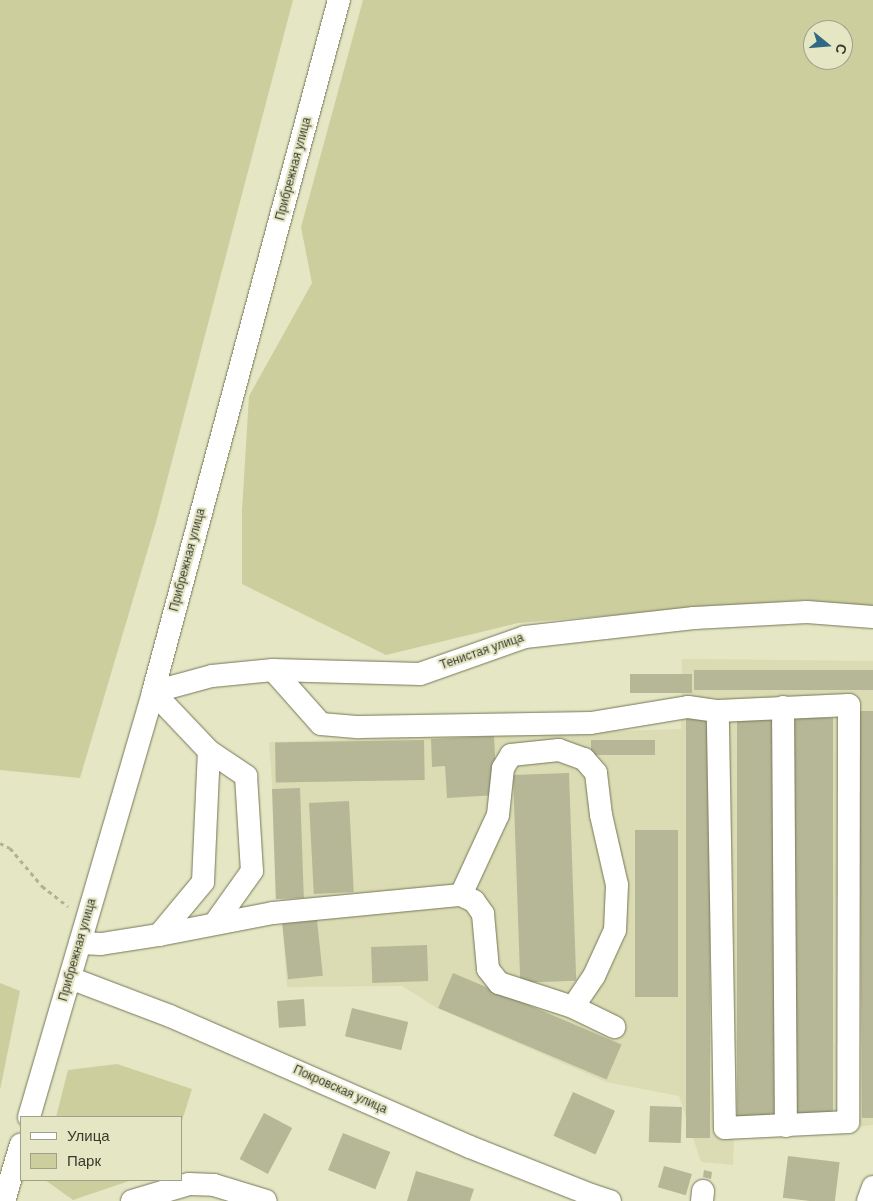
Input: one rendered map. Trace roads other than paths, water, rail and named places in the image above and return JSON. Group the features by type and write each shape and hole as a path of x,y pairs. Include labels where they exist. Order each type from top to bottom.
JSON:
{"street":[{"name":"Прибрежная улица","path":"29,1116 153,692 339,0"},
{"name":"Тенистая улица","path":"153,692 212,676 273,670 420,674 525,637 694,618 798,612 873,618"},
{"path":"273,670 321,724 359,727 591,723 688,707 718,711 850,705 848,1122 725,1128 718,711"},
{"path":"153,692 209,751 246,776 252,871 215,923"},
{"path":"783,707 786,1126"},
{"path":"461,895 498,815 503,768 511,755 559,750 584,759 596,773 601,815 617,885 615,930 594,976 573,1006"},
{"path":"159,935 203,882 209,751"},
{"path":"80,943 101,944 159,935 273,913 461,895 474,901 483,914 488,969 500,983 573,1006 614,1027"},
{"name":"Покровская улица","path":"70,978 170,1016 470,1147 610,1201"},
{"path":"4,1201 20,1147"},
{"path":"132,1201 189,1184 214,1185 266,1201"},
{"path":"868,1201 873,1187"}]}
